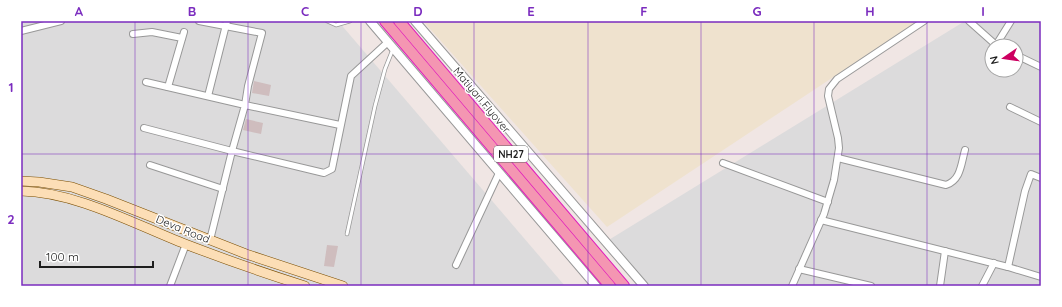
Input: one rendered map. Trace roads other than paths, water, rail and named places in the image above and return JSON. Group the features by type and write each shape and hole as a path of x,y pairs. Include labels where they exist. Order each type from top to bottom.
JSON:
{"highway":[{"name":"Matiyari Flyover","path":"385,21 610,286"},
{"name":"Matiyari Flyover","path":"399,21 624,286"}],"main road":[{"name":"Deva Road","path":"21,181 72,187 246,254 343,286"},
{"name":"Deva Road","path":"21,191 62,196 100,209 186,244 305,286"}],"street":[{"path":"21,31 61,21"},
{"path":"198,21 227,24 262,33 210,240"},
{"path":"370,21 596,286"},
{"path":"414,21 644,286"},
{"path":"792,286 821,220 834,180 838,158 838,138 828,96 829,88 837,79 924,21"},
{"path":"969,21 989,38"},
{"path":"1001,38 1011,21"},
{"path":"208,96 227,24"},
{"path":"132,34 152,32 183,35 168,87"},
{"path":"144,128 324,173 332,169 351,76 391,45"},
{"path":"1024,59 1041,67"},
{"path":"146,82 340,126"},
{"path":"1010,107 1041,122"},
{"path":"838,158 946,185 952,183 956,179 965,150"},
{"path":"723,163 828,202"},
{"path":"150,165 223,189"},
{"path":"456,265 499,173"},
{"path":"1008,267 1025,191 1031,174 1041,178"},
{"path":"821,220 994,263 1041,277"},
{"path":"170,286 186,244"},
{"path":"940,286 945,251"},
{"path":"982,286 994,263"},
{"path":"799,269 871,286"}],"lane":[{"path":"327,21 336,25 350,21"},
{"path":"347,234 375,106 391,45"}]}
